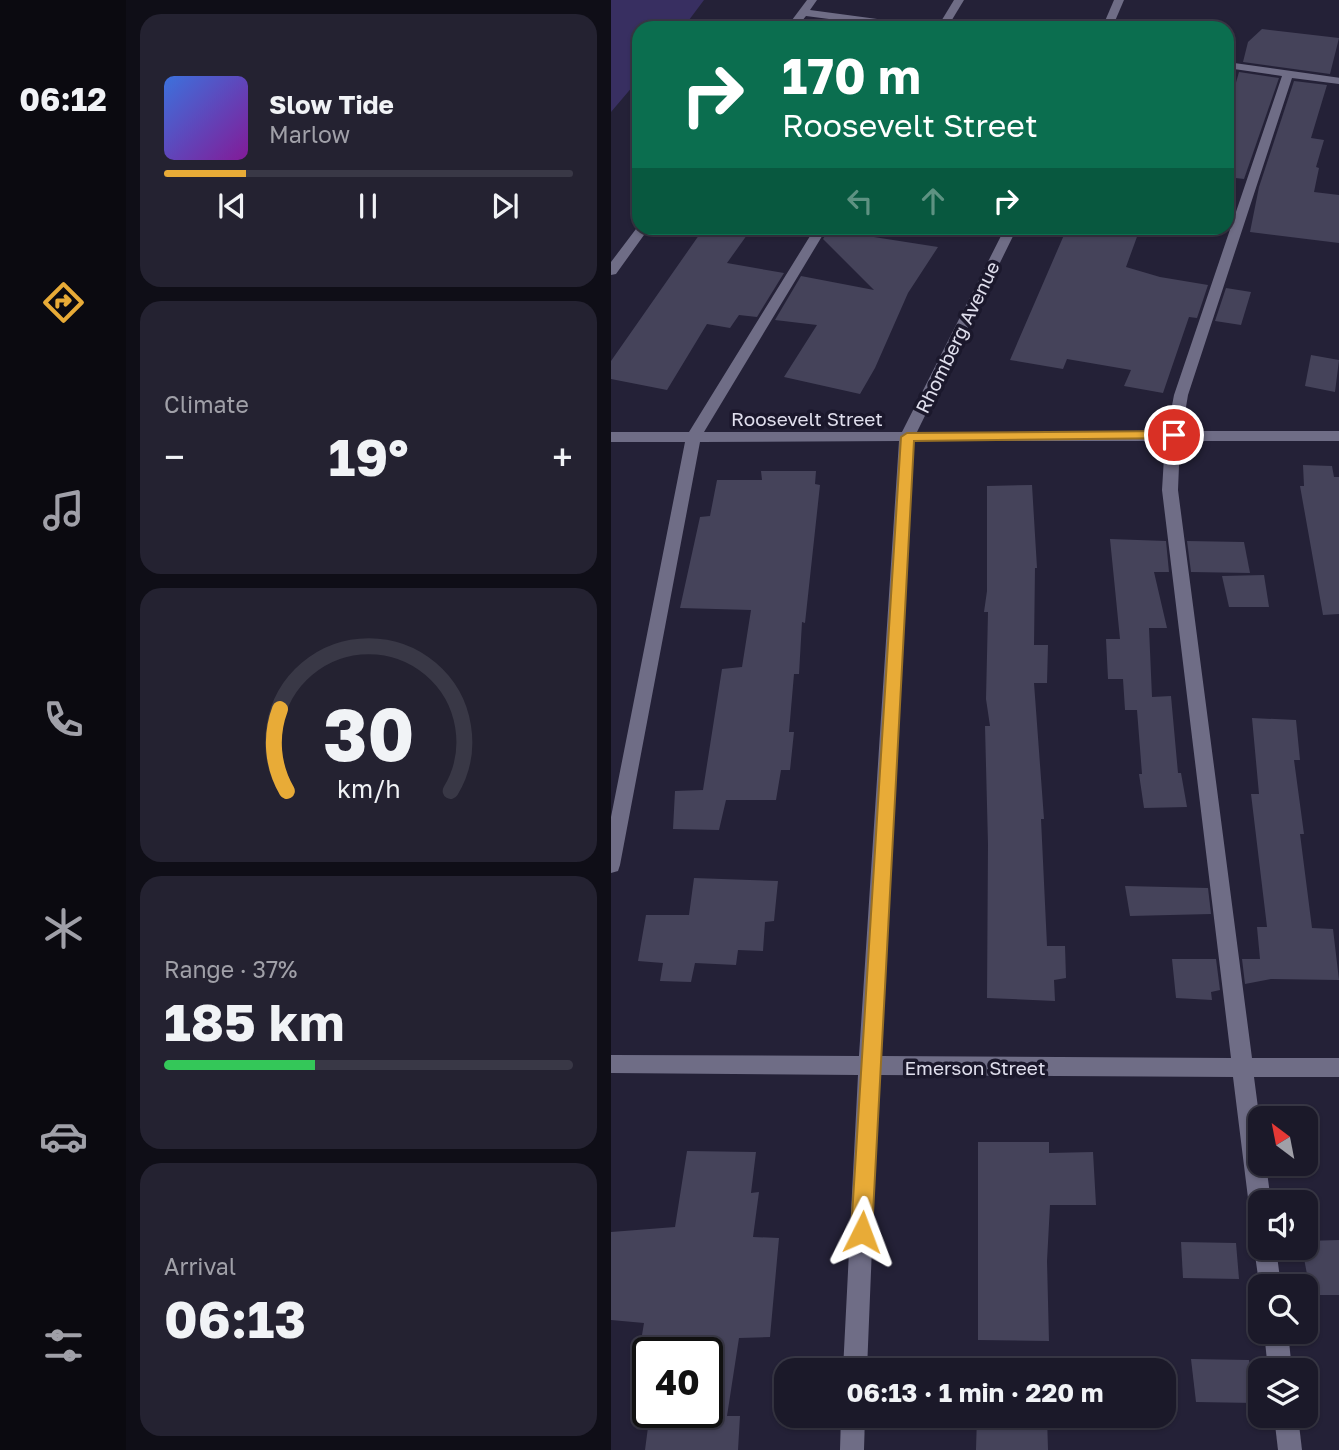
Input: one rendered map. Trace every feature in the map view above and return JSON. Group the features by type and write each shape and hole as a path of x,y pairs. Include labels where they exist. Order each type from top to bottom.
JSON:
{"street":[{"path":"796,21 812,0"},
{"path":"946,21 959,0"},
{"path":"1110,21 1119,0"},
{"path":"803,12 870,21"},
{"path":"1234,66 1339,81"},
{"path":"1258,1190 1170,490 1170,456 1181,396 1288,74"},
{"path":"611,271 638,235"},
{"path":"611,865 693,438 817,235"},
{"name":"Rhomberg Avenue","path":"856,1358 869,1067 907,437 1008,235"},
{"name":"Roosevelt Street","path":"611,437 1339,436"},
{"name":"Emerson Street","path":"611,1064 1339,1068"},
{"path":"852,1450 853,1428"},
{"path":"1287,1428 1290,1450"}],"shaded area":[{"path":"611,0 704,0 688,21 632,21 632,87 611,112"}],"building":[{"path":"1262,29 1339,38 1330,74 1243,62 1248,42"},
{"path":"1239,72 1279,78 1244,179 1234,178 1234,90"},
{"path":"1294,81 1327,85 1311,138 1324,140 1316,167 1319,168 1314,192 1339,195 1339,243 1250,232 1259,187"},
{"path":"699,235 747,235 727,263 784,273 757,317 739,315 730,328 707,324 667,390 611,379 611,361"},
{"path":"826,235 861,235 938,247 908,293 875,368 860,394 784,377 817,325 775,320 801,276 874,290 823,239"},
{"path":"1064,235 1138,235 1126,267 1160,277 1208,285 1197,318 1189,317 1163,393 1124,386 1131,370 1067,359 1063,369 1010,360"},
{"path":"1226,288 1251,292 1241,325 1215,321"},
{"path":"1311,355 1339,360 1335,392 1305,386"},
{"path":"1303,465 1332,466 1334,477 1339,477 1339,614 1323,615 1300,486 1304,486"},
{"path":"761,471 816,471 815,484 820,485 805,623 802,622 799,674 794,674 789,732 794,732 790,770 781,770 776,800 726,800 719,830 673,829 675,791 703,790 722,669 742,667 751,610 680,608 700,517 710,516 717,480 762,480"},
{"path":"1032,485 1037,568 1034,645 1048,645 1047,683 1034,683 1044,819 1041,819 1047,946 1065,946 1066,978 1054,980 1055,1001 987,998 988,844 985,726 990,726 986,699 988,612 984,612 987,591 987,486"},
{"path":"1110,539 1166,541 1169,572 1154,572 1167,628 1149,628 1152,697 1171,696 1178,773 1181,773 1187,807 1144,808 1139,774 1142,774 1137,710 1125,710 1123,679 1108,679 1106,639 1120,639"},
{"path":"1187,541 1244,542 1250,573 1191,572"},
{"path":"1264,575 1269,607 1229,607 1222,576"},
{"path":"1252,718 1296,720 1300,760 1294,760 1312,928 1333,929 1339,980 1271,979 1245,984 1242,959 1260,959 1257,927 1267,927 1251,794 1259,794"},
{"path":"694,878 778,881 774,921 765,922 763,951 738,950 736,965 695,963 691,982 660,981 663,963 638,961 646,915 689,915"},
{"path":"1125,886 1208,888 1211,914 1130,916"},
{"path":"1172,959 1216,959 1220,990 1211,992 1212,1000 1176,998"},
{"path":"978,1142 1049,1142 1049,1153 1093,1152 1096,1205 1050,1205 1047,1261 1049,1341 978,1340"},
{"path":"687,1151 756,1152 751,1193 759,1192 753,1237 779,1238 770,1337 739,1338 727,1416 740,1416 738,1450 645,1450 648,1428 723,1428 723,1337 642,1337 644,1323 611,1320 611,1232 675,1227"},
{"path":"1339,1240 1339,1295 1318,1295 1318,1274 1307,1274 1304,1260 1318,1260 1318,1241"},
{"path":"1181,1242 1236,1243 1239,1279 1183,1278"},
{"path":"1191,1359 1248,1360 1248,1403 1196,1402"},
{"path":"977,1428 1047,1428 1048,1450 976,1450"}],"route":[{"path":"862,1232 869,1067 907,437 1174,435"}]}
